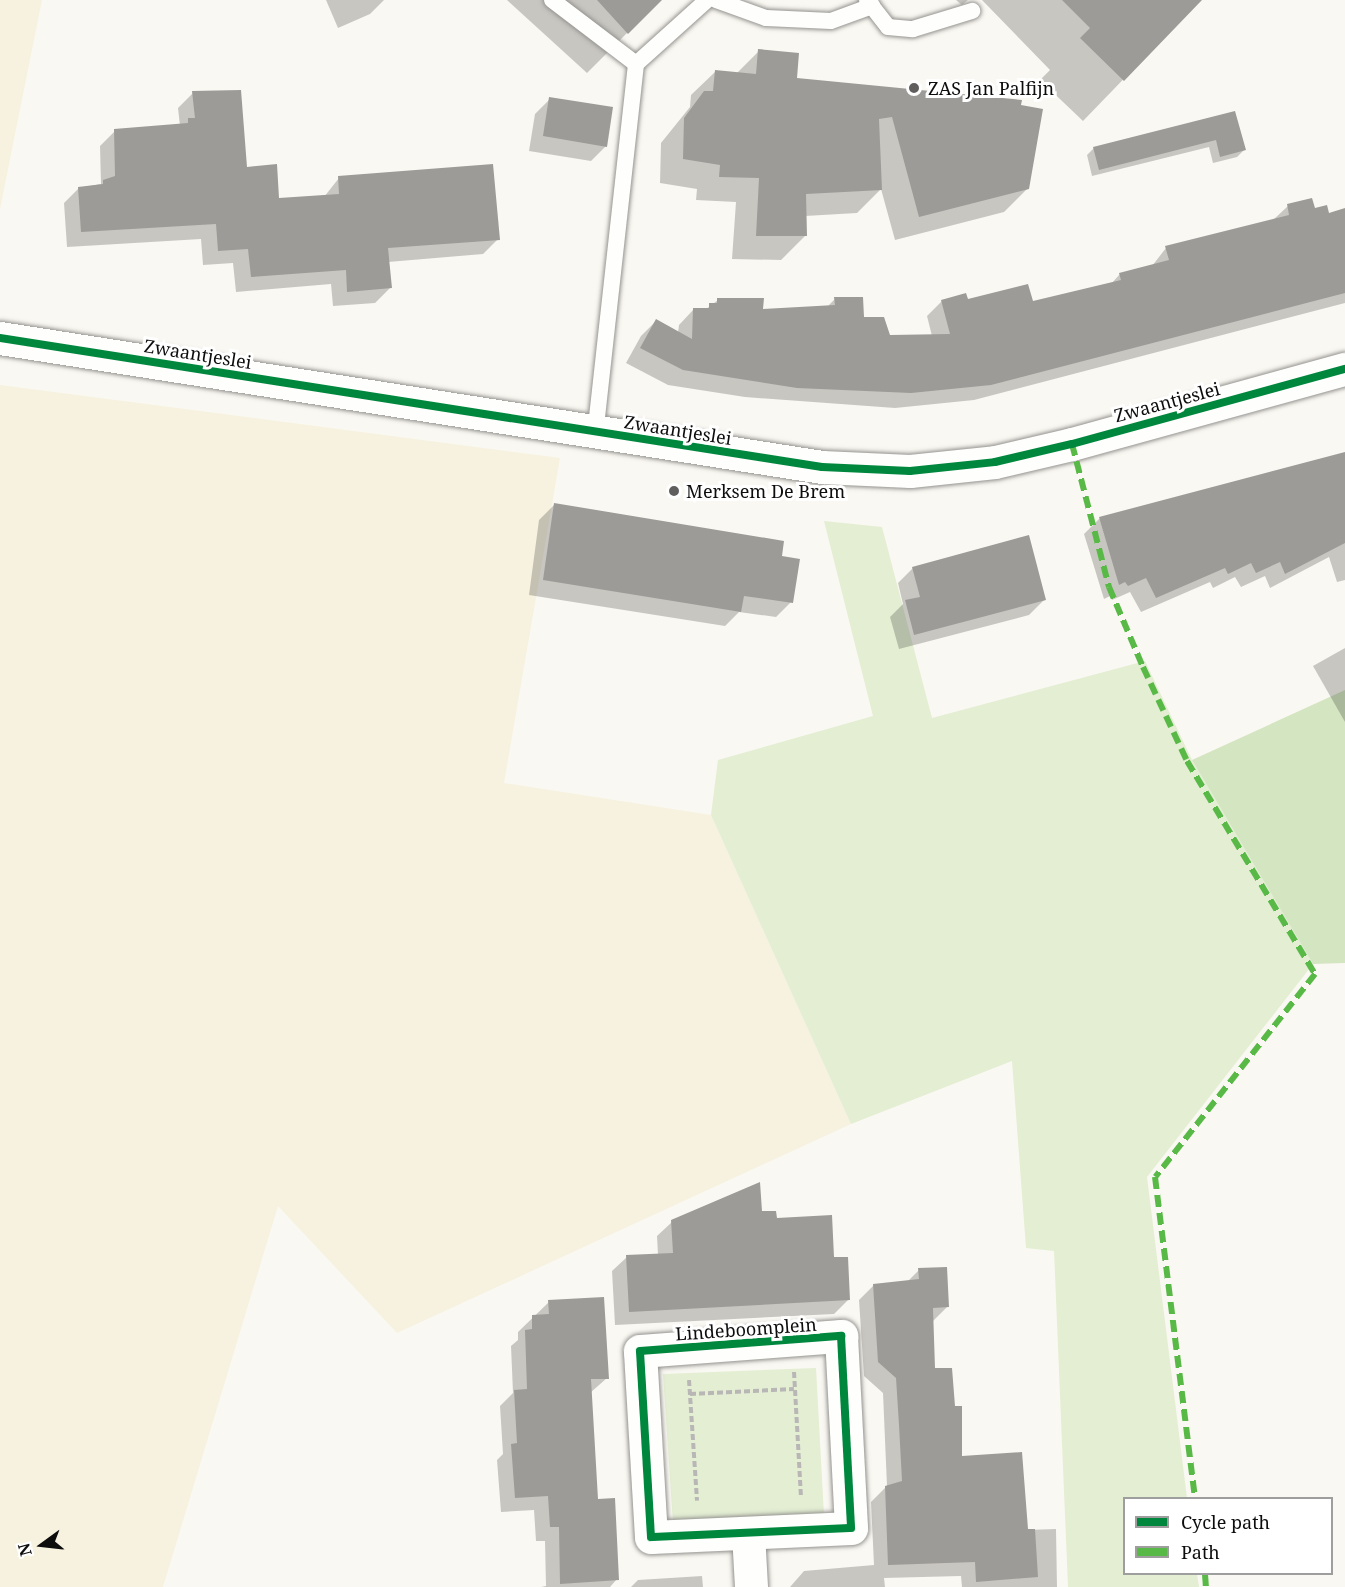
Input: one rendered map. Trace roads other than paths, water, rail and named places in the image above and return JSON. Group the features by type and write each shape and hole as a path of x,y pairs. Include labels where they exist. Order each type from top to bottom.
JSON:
{"street":[{"name":"Zwaantjeslei","path":"0,338 822,467 910,471 954,468 1072,444 1345,369"},
{"name":"Lindeboomplein","path":"841,1336 851,1528 748,1533 651,1537 640,1352 841,1336"},
{"path":"748,1533 751,1587"}],"lane":[{"path":"552,0 636,64"},
{"path":"596,433 636,64 707,0"},
{"path":"716,0 766,18 831,21 869,3 888,27 913,29 972,11"}],"place":[{"name":"ZAS Jan Palfijn","path":"914,88"},
{"name":"Merksem De Brem","path":"674,491"}]}
